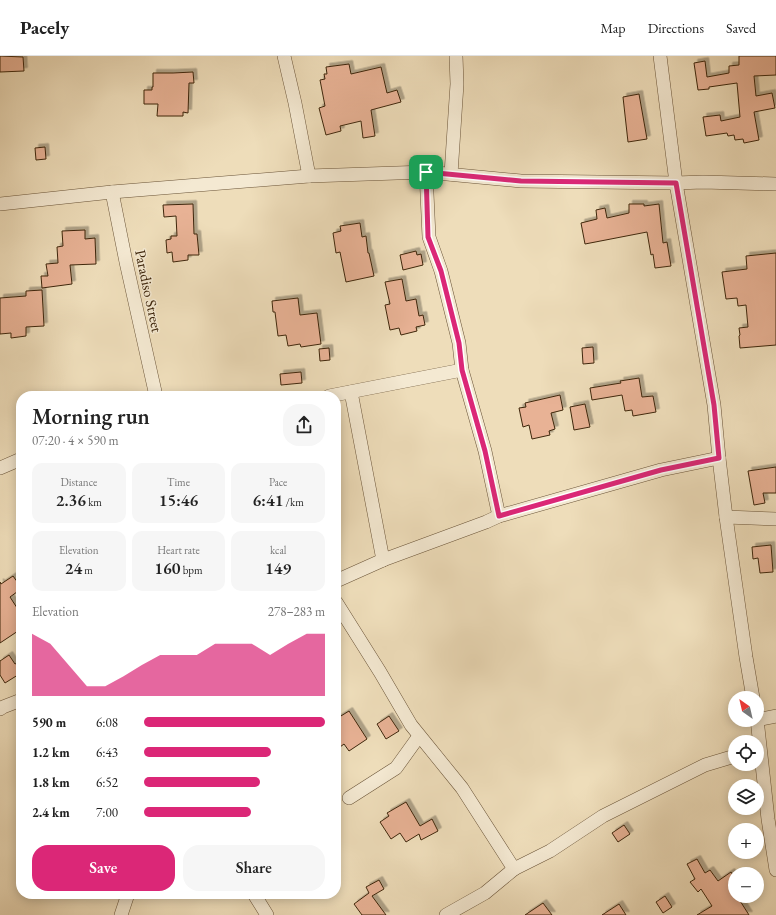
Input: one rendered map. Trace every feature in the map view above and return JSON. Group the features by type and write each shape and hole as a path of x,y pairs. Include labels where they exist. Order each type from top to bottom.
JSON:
{"street":[{"path":"284,56 309,176"},
{"path":"451,174 457,84 456,56"},
{"path":"660,56 676,183 714,405 726,517 752,691"},
{"path":"426,172 428,237 441,271 459,343 462,370 485,451 499,516"},
{"path":"0,204 112,192 309,176 426,172 521,181 776,184"},
{"name":"Paradiso Street","path":"112,192 155,391"},
{"path":"341,394 462,370"},
{"path":"351,392 383,560"},
{"path":"341,579 383,560 499,516 661,470 719,458"},
{"path":"0,468 16,461"},
{"path":"726,517 776,519"},
{"path":"341,610 411,725 462,788 514,869"},
{"path":"1,707 16,702"},
{"path":"764,718 776,716"},
{"path":"349,798 396,768 419,736"},
{"path":"446,915 485,893 514,869 550,851 603,816 705,765 728,758"},
{"path":"762,771 776,870"},
{"path":"121,915 126,899"},
{"path":"257,899 267,915"}],"building":[{"path":"0,56 23,57 24,71 0,72"},
{"path":"739,56 776,56 776,75 754,76 756,96 772,93 775,108 754,112 759,140 744,143 743,139 735,140 734,135 728,136 727,133 706,136 703,117 720,115 721,121 740,117 737,83 698,90 694,63 705,61 707,77 729,73 729,66 739,65"},
{"path":"349,64 351,74 381,67 387,93 397,90 401,102 371,110 375,136 363,138 361,121 340,126 341,131 326,135 319,108 325,106 320,80 325,79 324,74 327,74 326,67"},
{"path":"193,72 194,83 189,83 188,113 183,112 183,116 157,116 158,104 144,104 144,90 152,90 153,87 153,73"},
{"path":"639,94 647,139 628,142 623,97"},
{"path":"45,147 46,159 36,160 35,148"},
{"path":"193,204 194,234 197,234 199,255 188,255 188,260 173,262 172,252 167,253 166,240 171,239 171,236 177,236 176,216 164,217 163,205"},
{"path":"629,204 644,204 644,206 659,204 663,243 667,242 671,266 655,268 647,232 585,244 581,223 597,219 596,210 605,208 607,218 629,213"},
{"path":"360,223 362,237 366,236 368,253 374,276 346,282 340,252 336,253 333,233 341,231 340,226"},
{"path":"85,230 85,239 95,238 96,264 70,265 72,284 42,288 41,276 48,276 46,264 58,263 57,247 63,246 62,231"},
{"path":"416,251 417,255 421,254 423,265 403,270 400,255"},
{"path":"776,253 776,345 740,348 739,328 748,327 746,305 738,306 737,298 726,299 722,272 747,269 746,256"},
{"path":"402,279 406,301 416,299 419,316 423,315 425,325 416,327 417,331 401,335 399,328 390,330 385,305 390,304 385,282"},
{"path":"42,290 44,326 26,327 26,336 11,338 11,333 0,334 0,298 26,296 26,291"},
{"path":"298,298 300,315 317,313 321,344 301,347 300,344 288,346 286,335 278,336 272,301"},
{"path":"593,347 594,363 583,364 582,348"},
{"path":"329,348 330,360 320,361 319,349"},
{"path":"301,372 302,383 281,385 280,374"},
{"path":"639,378 642,397 653,396 656,412 633,416 632,410 625,411 622,395 592,400 590,388 621,383 620,381"},
{"path":"560,395 563,410 551,413 555,429 549,431 550,435 532,439 529,425 523,427 519,408 526,407 525,403"},
{"path":"585,404 590,427 574,430 570,407"},
{"path":"776,467 776,493 763,493 765,503 754,505 748,471"},
{"path":"771,545 773,572 760,573 758,558 753,559 752,547"},
{"path":"13,576 16,580 16,593 10,597 16,606 16,632 0,643 0,582 1,584"},
{"path":"9,655 16,664 16,676 5,683 0,675 0,661"},
{"path":"349,711 367,739 349,751 344,744 341,746 341,716"},
{"path":"389,716 399,731 386,739 377,724"},
{"path":"406,802 420,826 432,819 438,831 421,840 419,834 406,842 400,833 391,839 380,822 389,816 387,813"},
{"path":"624,825 630,834 618,842 612,833"},
{"path":"697,859 705,873 710,870 718,881 728,874 728,903 741,903 749,915 697,915 712,906 701,889 698,892 690,882 695,879 687,864"},
{"path":"379,880 384,889 372,896 386,915 362,915 354,904 369,893 366,887"},
{"path":"665,896 672,907 663,913 656,902"},
{"path":"543,903 552,915 525,915"},
{"path":"619,904 626,915 602,915"}],"route":[{"path":"426,172 521,181 676,183 714,405 719,458 661,470 499,516 485,451 462,370 459,343 441,271 428,237 426,172"}]}
